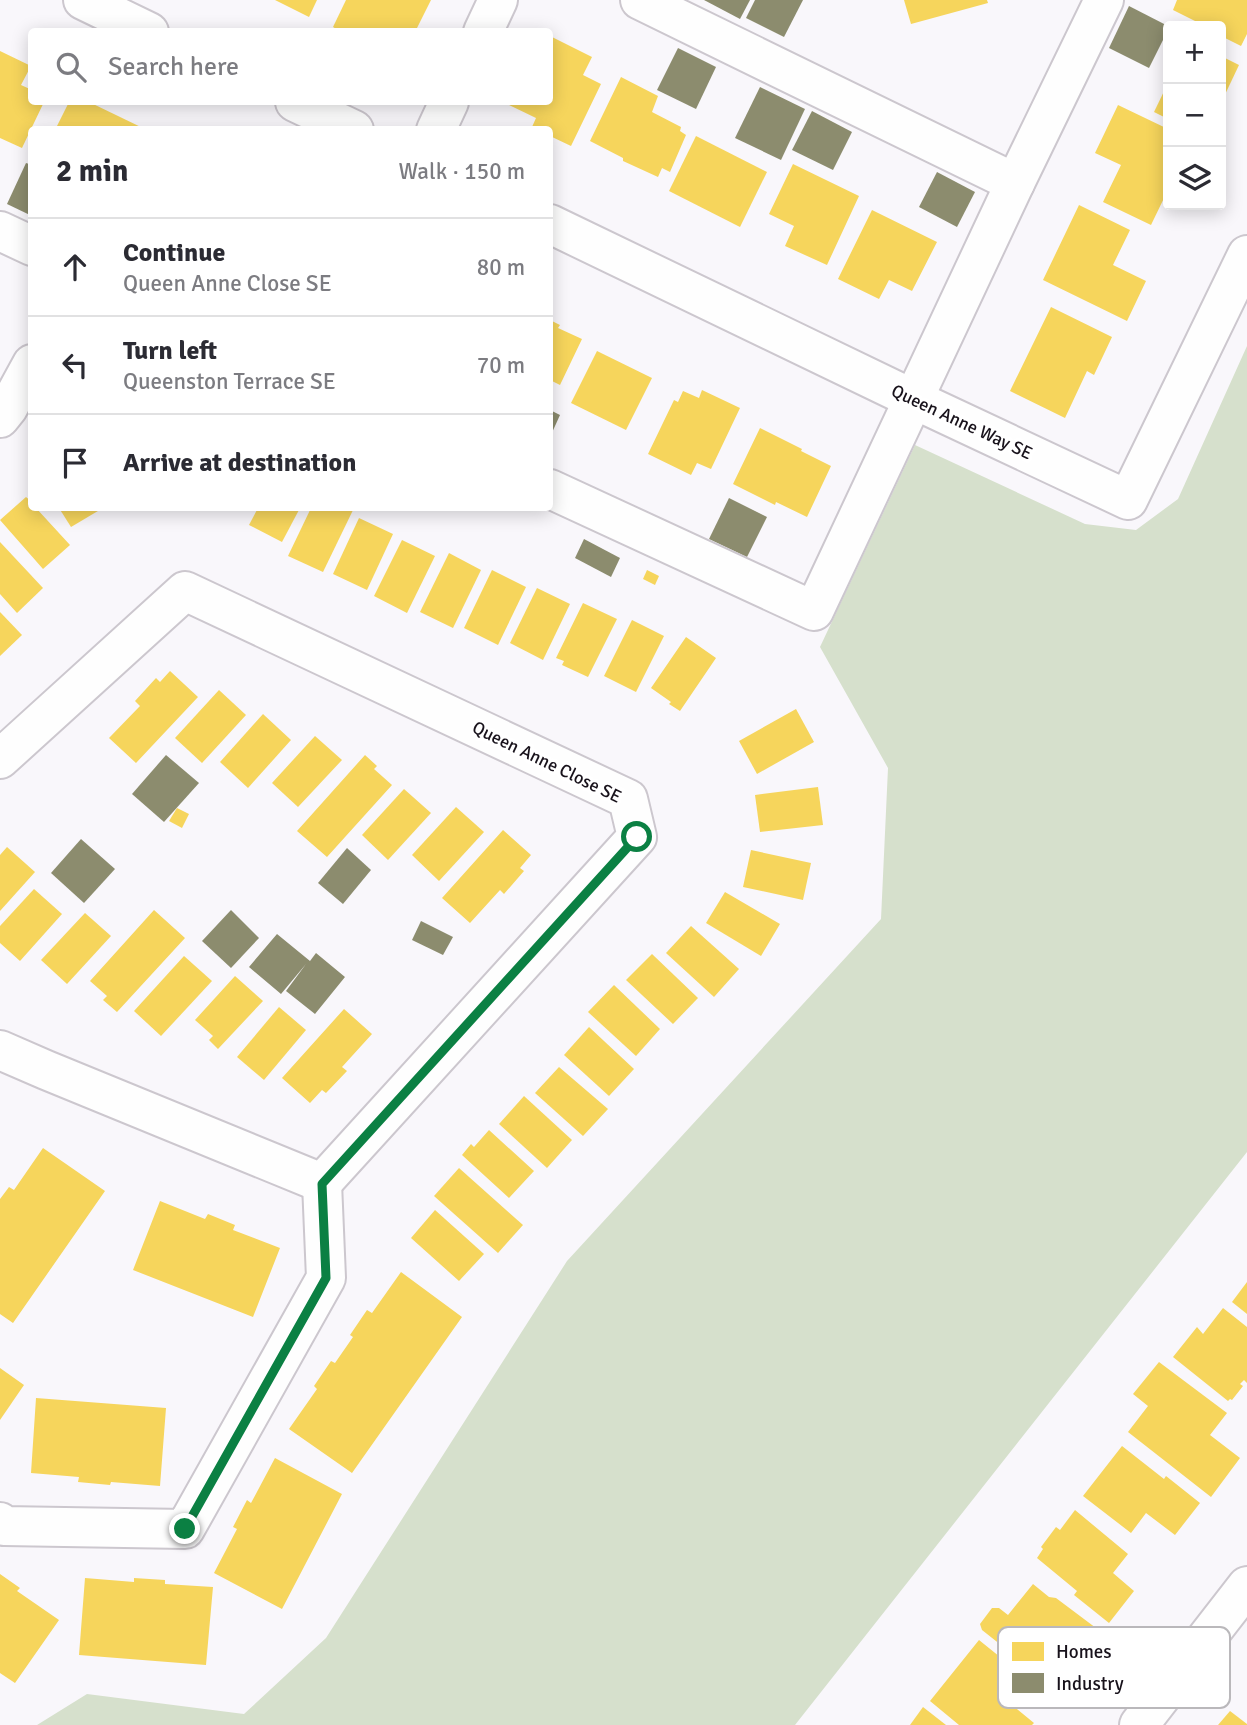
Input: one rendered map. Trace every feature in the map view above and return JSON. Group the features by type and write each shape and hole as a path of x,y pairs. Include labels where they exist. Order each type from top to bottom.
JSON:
{"street":[{"path":"83,0 141,28"},
{"path":"485,28 498,0"},
{"path":"640,0 1015,183"},
{"path":"553,490 814,611 1104,0"},
{"path":"301,105 346,126"},
{"path":"438,126 448,105"},
{"name":"Queen Anne Way SE","path":"553,225 1128,500 1247,255"},
{"path":"0,231 28,244"},
{"path":"0,418 28,371"},
{"name":"Queen Anne Close SE","path":"0,759 185,590 628,799 637,837 322,1184"},
{"path":"0,1049 322,1184 326,1278 185,1529 4,1525 0,1522"},
{"path":"1215,1627 1247,1586"},
{"path":"1139,1725 1152,1708"}],"green space":[{"path":"1247,346 1247,1152 795,1725 37,1725 87,1694 244,1714 326,1638 567,1261 881,919 888,768 820,647 915,445 1085,524 1136,530 1178,499"}],"building: Homes":[{"path":"275,0 317,0 309,17"},
{"path":"346,0 431,0 417,28 333,27"},
{"path":"904,0 987,0 988,3 911,24"},
{"path":"1177,0 1247,0 1247,34 1241,46 1226,38 1226,21 1195,21 1173,10"},
{"path":"553,38 592,57 583,75 601,84 571,146 553,137 553,126 532,126 536,118 509,105 553,105"},
{"path":"0,51 28,65 28,72 21,85 28,88 28,105 43,105 33,126 28,126 28,135 22,148 0,138"},
{"path":"1226,58 1239,65 1226,92"},
{"path":"621,77 658,96 652,112 681,127 680,131 686,135 670,172 662,168 658,177 623,161 623,158 590,141"},
{"path":"1163,93 1163,116 1154,112"},
{"path":"68,105 95,105 139,126 57,126"},
{"path":"1118,105 1163,127 1163,200 1151,225 1103,202 1121,165 1095,153"},
{"path":"696,136 767,172 740,227 669,191"},
{"path":"793,164 859,196 827,265 785,246 794,226 769,214"},
{"path":"1079,205 1130,230 1113,265 1146,281 1127,321 1043,280"},
{"path":"872,210 937,242 912,291 889,280 879,299 838,279"},
{"path":"1051,307 1112,337 1094,375 1087,371 1065,418 1010,391"},
{"path":"553,322 560,325 558,328 582,339 560,385 553,382"},
{"path":"597,351 652,378 626,430 571,403"},
{"path":"702,390 740,408 711,469 697,463 691,475 648,454 674,400 678,402 683,391 699,398"},
{"path":"760,428 831,466 807,517 733,484"},
{"path":"26,497 28,511 39,511 70,545 43,569 0,520"},
{"path":"61,511 98,511 71,527"},
{"path":"256,511 298,511 282,542 249,525"},
{"path":"310,511 353,511 323,572 288,556"},
{"path":"359,518 393,534 367,590 333,574"},
{"path":"402,540 435,556 407,613 374,596"},
{"path":"0,542 43,588 17,613 0,594"},
{"path":"449,553 481,570 453,628 420,612"},
{"path":"492,570 526,587 498,645 464,628"},
{"path":"647,570 659,576 655,585 643,579"},
{"path":"537,588 570,604 543,660 510,643"},
{"path":"583,603 617,619 588,677 562,665 564,661 556,658"},
{"path":"0,612 22,635 0,656"},
{"path":"632,620 664,636 636,692 604,676"},
{"path":"686,637 716,658 680,711 651,688"},
{"path":"170,671 198,697 136,763 109,738 140,706 135,701 156,678 160,682"},
{"path":"219,690 246,715 202,763 175,738"},
{"path":"796,709 814,742 757,774 739,741"},
{"path":"263,714 291,740 248,788 220,762"},
{"path":"315,736 342,760 298,807 272,783"},
{"path":"365,755 377,766 374,769 392,785 327,857 297,831"},
{"path":"818,787 823,825 760,832 755,795"},
{"path":"404,789 431,813 388,860 362,835"},
{"path":"456,807 484,832 439,881 412,855"},
{"path":"177,808 189,814 182,828 169,821"},
{"path":"503,830 531,855 520,868 524,871 504,894 500,890 470,923 442,898"},
{"path":"7,847 35,872 0,911 0,855"},
{"path":"751,850 811,863 803,900 743,887"},
{"path":"34,889 62,914 20,961 0,943 0,926"},
{"path":"725,892 780,924 761,956 706,923"},
{"path":"154,910 185,938 117,1012 103,1000 107,996 90,981"},
{"path":"85,913 111,936 67,984 41,960"},
{"path":"691,926 739,969 714,997 666,953"},
{"path":"652,954 698,998 673,1024 626,980"},
{"path":"184,956 212,981 161,1036 134,1011"},
{"path":"235,976 263,1001 218,1049 209,1040 213,1036 195,1020"},
{"path":"614,985 660,1029 636,1056 588,1012"},
{"path":"279,1007 306,1030 264,1080 237,1057"},
{"path":"344,1009 372,1034 342,1067 347,1071 326,1093 322,1090 310,1103 282,1078"},
{"path":"589,1027 634,1069 609,1096 564,1055"},
{"path":"559,1067 608,1109 583,1136 535,1093"},
{"path":"524,1096 572,1140 547,1168 499,1124"},
{"path":"489,1130 534,1171 509,1198 462,1155 471,1144 474,1147"},
{"path":"43,1148 105,1191 13,1323 0,1314 0,1199 9,1187 14,1190"},
{"path":"459,1168 523,1225 498,1253 434,1196"},
{"path":"160,1201 205,1219 208,1214 235,1225 233,1230 280,1248 253,1317 133,1270"},
{"path":"435,1210 484,1254 459,1281 411,1238"},
{"path":"401,1272 462,1317 352,1473 289,1429 317,1389 314,1386 331,1361 335,1363 353,1337 350,1335 367,1310 372,1313"},
{"path":"1247,1282 1247,1314 1232,1302"},
{"path":"1223,1308 1247,1327 1247,1383 1244,1380 1240,1384 1243,1386 1232,1400 1228,1401 1173,1357 1197,1327 1203,1334"},
{"path":"1159,1362 1227,1413 1210,1435 1240,1458 1211,1497 1128,1432 1148,1406 1133,1394"},
{"path":"0,1368 24,1385 0,1420"},
{"path":"36,1398 166,1408 160,1486 78,1482 79,1477 31,1473"},
{"path":"1122,1446 1200,1503 1175,1535 1146,1513 1131,1533 1083,1496"},
{"path":"275,1458 342,1494 282,1609 214,1573 237,1529 233,1527 247,1500 251,1503"},
{"path":"1075,1510 1128,1554 1113,1573 1134,1591 1109,1623 1074,1595 1077,1591 1037,1558 1043,1549 1041,1547 1056,1527 1060,1530"},
{"path":"0,1574 20,1588 17,1591 59,1620 15,1683 0,1673"},
{"path":"85,1578 134,1582 134,1578 165,1580 165,1584 213,1587 206,1665 79,1655"},
{"path":"1033,1584 1095,1627 998,1627 998,1643 982,1630 980,1624 992,1608 999,1608 1008,1615"},
{"path":"979,1640 998,1655 998,1708 1016,1708 1034,1723 959,1725 930,1701"},
{"path":"923,1707 946,1725 910,1725"},
{"path":"1230,1711 1247,1724 1247,1725 1218,1725"}],"building: Industry":[{"path":"704,0 750,0 740,19"},
{"path":"755,0 803,0 784,37 746,18"},
{"path":"1129,6 1163,23 1163,40 1149,68 1109,48"},
{"path":"678,48 716,67 696,109 657,90"},
{"path":"760,87 805,109 781,160 735,138"},
{"path":"812,111 852,132 833,170 792,150"},
{"path":"26,163 28,164 28,214 7,204"},
{"path":"937,172 975,192 957,227 919,207"},
{"path":"553,412 560,415 553,430"},
{"path":"729,498 767,517 747,557 709,539"},
{"path":"584,539 620,558 611,577 575,558"},
{"path":"166,755 199,783 164,822 132,794"},
{"path":"81,839 115,869 84,903 51,873"},
{"path":"347,848 371,870 343,904 318,883"},
{"path":"231,910 259,938 231,968 202,941"},
{"path":"421,921 453,937 443,955 412,940"},
{"path":"277,934 310,961 316,953 345,977 315,1014 286,991 306,964 281,994 249,967"}],"route":[{"path":"185,1529 326,1278 322,1184 637,837"}]}
